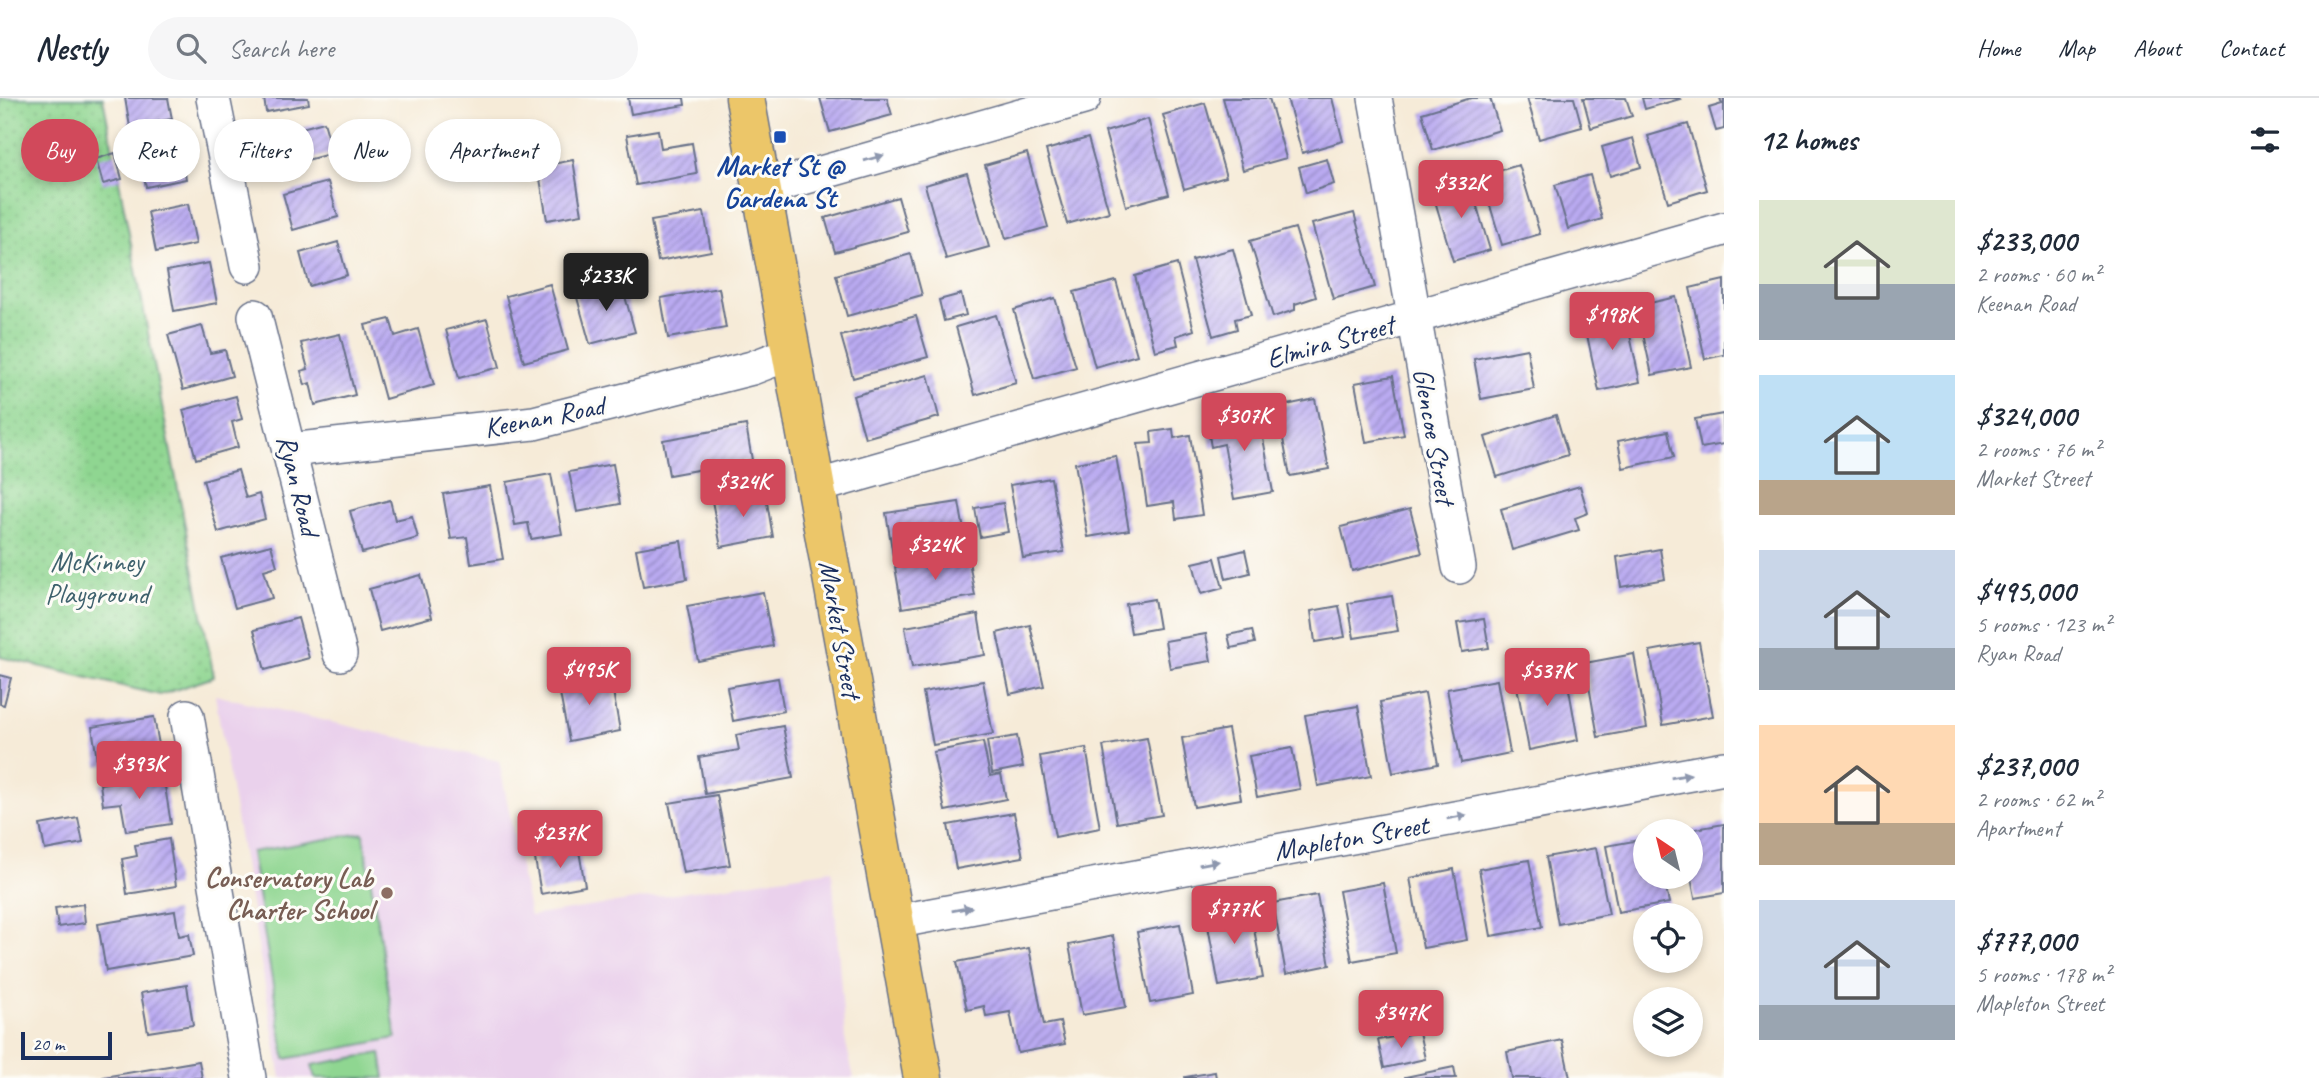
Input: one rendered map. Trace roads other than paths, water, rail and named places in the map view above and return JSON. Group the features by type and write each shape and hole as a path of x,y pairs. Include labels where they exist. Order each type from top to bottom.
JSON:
{"main road":[{"name":"Market Street","path":"745,98 923,1078"}],"street":[{"path":"213,98 247,266"},
{"path":"761,190 1084,98"},
{"name":"Glencoe Street","path":"1375,98 1459,567"},
{"name":"Elmira Street","path":"816,487 1724,229"},
{"name":"Ryan Road","path":"256,316 340,654"},
{"name":"Keenan Road","path":"290,450 534,423 752,368 791,353"},
{"path":"187,716 249,1078"},
{"name":"Mapleton Street","path":"894,922 1724,768"}],"place":[{"name":"Market St @ Gardena St","path":"780,137"},
{"name":"Conservatory Lab Charter School","path":"387,893"}],"park label":[{"name":"McKinney Playground","path":"97,577"}]}
